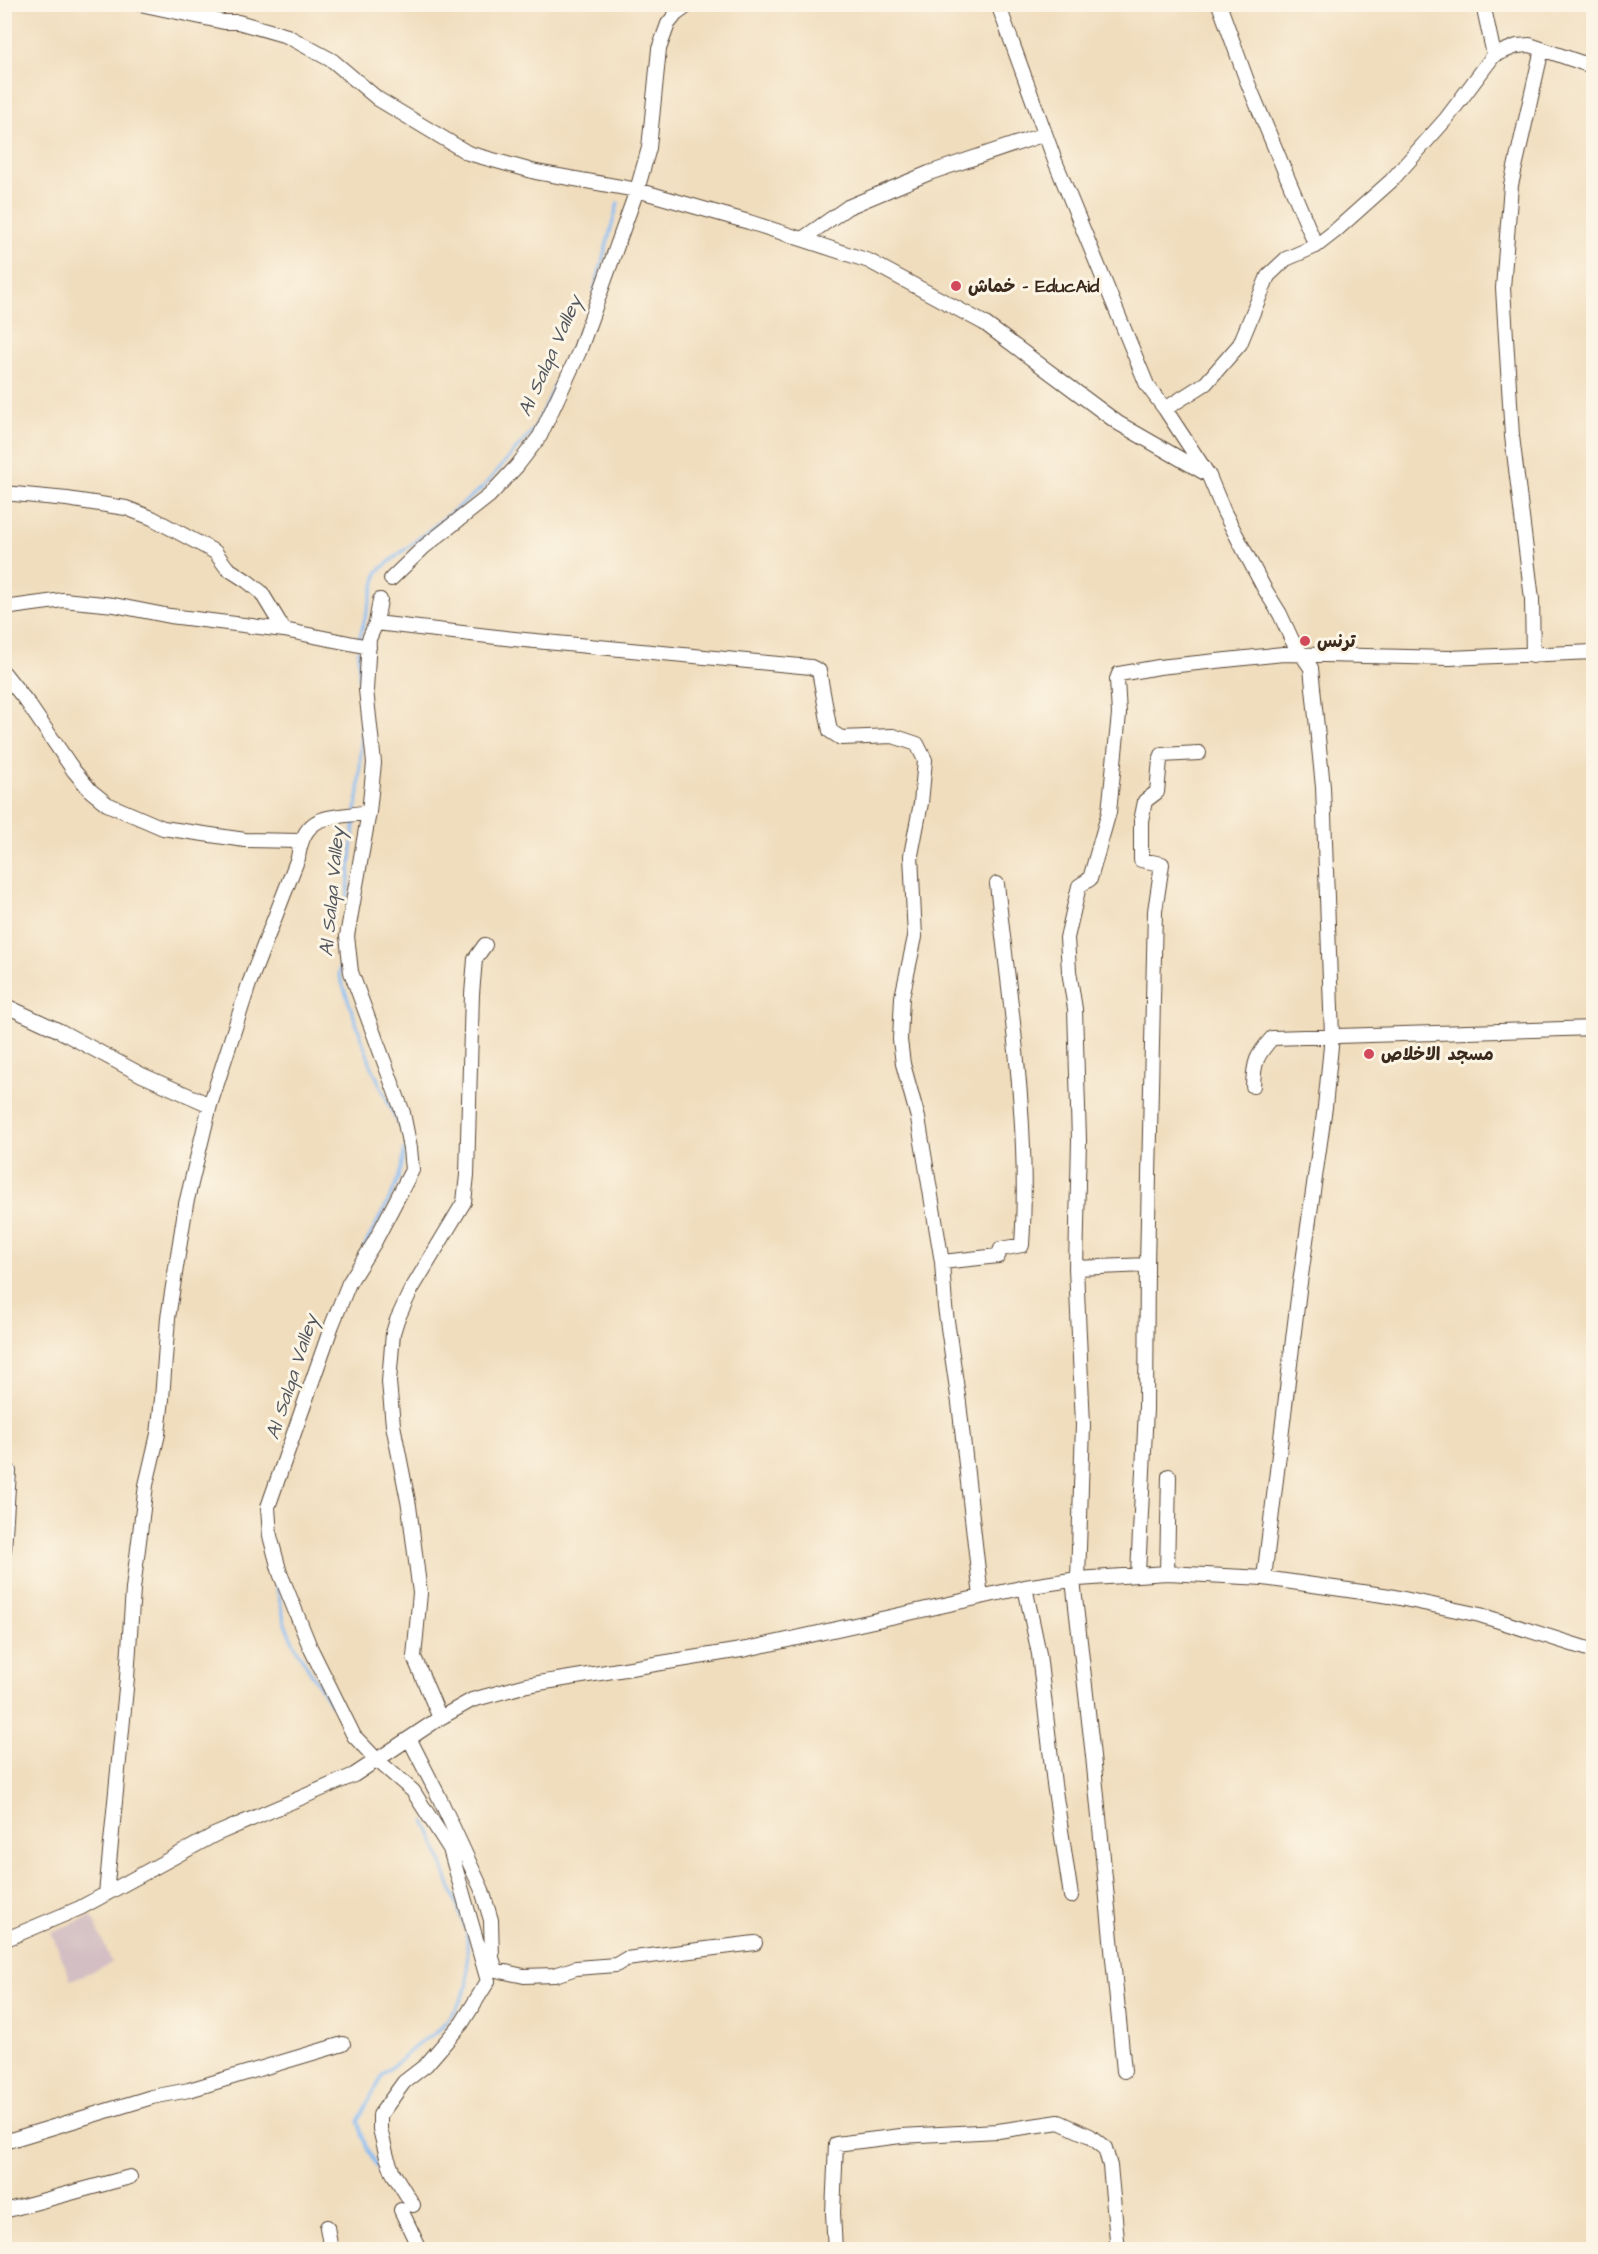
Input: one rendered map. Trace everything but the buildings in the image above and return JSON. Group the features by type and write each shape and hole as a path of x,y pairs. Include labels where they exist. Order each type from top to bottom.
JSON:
{"street":[{"path":"140,4 224,22 238,22 287,36 333,61 378,99 468,153 536,172 637,190 749,222 869,261 984,323 1118,423 1209,476"},
{"path":"391,579 424,547 489,496 517,466 540,436 579,352 637,190 649,148 659,49 668,24 676,14 690,4"},
{"path":"998,4 1054,161 1147,385 1209,476 1224,512 1263,588 1280,614 1292,640 1311,668 1323,787 1332,1036 1325,1107 1297,1301 1264,1578"},
{"path":"1219,4 1252,92 1316,246"},
{"path":"1483,4 1494,55"},
{"path":"1165,409 1206,383 1240,344 1268,276 1286,259 1316,246 1352,217 1403,168 1446,119 1494,55 1516,46 1530,45 1593,67"},
{"path":"1533,656 1532,599 1512,436 1503,288 1511,185 1542,49"},
{"path":"801,239 848,207 929,173 1045,134"},
{"path":"4,493 126,508 152,518 214,552 226,568 247,580 261,592 284,630"},
{"path":"4,608 63,600 114,605 170,616 284,630 369,647"},
{"path":"380,600 376,623 369,639 366,690 374,763 369,812 347,936 351,972 403,1113 412,1170 374,1243 349,1283 268,1507 270,1536 280,1573 310,1647 354,1736 412,1791 450,1849 488,1982 462,2023 426,2065 404,2082 380,2115 380,2129 387,2157 407,2207 420,2250"},
{"path":"376,623 514,639 811,667 819,671 830,731 842,738 894,736 917,744 925,760 921,803 912,855 915,937 902,997 900,1040 903,1064 918,1118 942,1262 945,1307 959,1403 981,1597"},
{"path":"1124,2071 1075,1579 1083,1425 1076,1268 1079,1140 1076,1009 1069,971 1067,938 1079,886 1090,879 1109,812 1119,714 1117,679 1119,674 1158,667 1284,654 1449,658 1593,652"},
{"path":"4,673 27,702 74,771 107,804 163,828 245,840 300,841"},
{"path":"1138,1574 1145,1420 1155,911 1162,864 1141,860 1141,821 1144,801 1157,792 1162,755 1199,753"},
{"path":"106,1894 125,1700 133,1589 146,1485 158,1434 168,1318 186,1204 210,1105 253,974 298,858 300,841 307,828 324,818 369,812"},
{"path":"942,1262 998,1256 1001,1249 1022,1245 1024,1215 1020,1108 997,884"},
{"path":"440,1718 414,1657 420,1593 409,1506 393,1425 389,1382 393,1334 397,1320 410,1292 464,1202 467,1175 472,994 475,959 485,945"},
{"path":"4,1005 60,1031 142,1075 210,1105"},
{"path":"1253,1086 1254,1063 1258,1054 1272,1038 1593,1028"},
{"path":"1076,1268 1147,1265"},
{"path":"4,1550 9,1471"},
{"path":"1167,1573 1169,1476"},
{"path":"4,1940 80,1908 214,1835 354,1775 440,1718 472,1700 527,1685 747,1649 1025,1587 1075,1579 1138,1574 1167,1573 1264,1578 1390,1596 1480,1616 1593,1653"},
{"path":"1025,1587 1039,1654 1054,1784 1071,1896"},
{"path":"410,1740 482,1890 491,1920 492,1958 496,1970 524,1976 555,1975 576,1968 616,1965 626,1959 755,1943"},
{"path":"4,2142 152,2097 189,2090 343,2044"},
{"path":"834,2250 836,2144 901,2136 998,2131 1059,2122 1090,2136 1105,2148 1110,2166 1118,2250"},
{"path":"4,2211 130,2177"},
{"path":"327,2227 331,2250"}],"shaded area":[{"path":"92,1916 112,1963 71,1980 51,1932"}],"waterway":[{"name":"Al Salqa Valley","path":"594,291 618,203"},
{"name":"Al Salqa Valley","path":"359,640 378,571 482,488 535,428 581,328"},
{"name":"Al Salqa Valley","path":"358,650 360,685"},
{"name":"Al Salqa Valley","path":"356,811 362,716"},
{"name":"Al Salqa Valley","path":"347,900 355,817"},
{"name":"Al Salqa Valley","path":"342,948 339,974 371,1065 400,1128"},
{"name":"Al Salqa Valley","path":"364,1247 395,1186 403,1161 404,1149"},
{"name":"Al Salqa Valley","path":"325,1325 333,1306"},
{"name":"Al Salqa Valley","path":"274,1575 285,1624 297,1650 331,1705"},
{"name":"Al Salqa Valley","path":"403,2207 367,2150 358,2121 383,2074 422,2041 436,2033 457,2008 468,1984 467,1933 433,1838 425,1822"}],"place":[{"name":"خماش - EducAid","path":"956,286"},
{"name":"ترنس","path":"1305,641"},
{"name":"مسجد الاخلاص","path":"1369,1054"}]}
